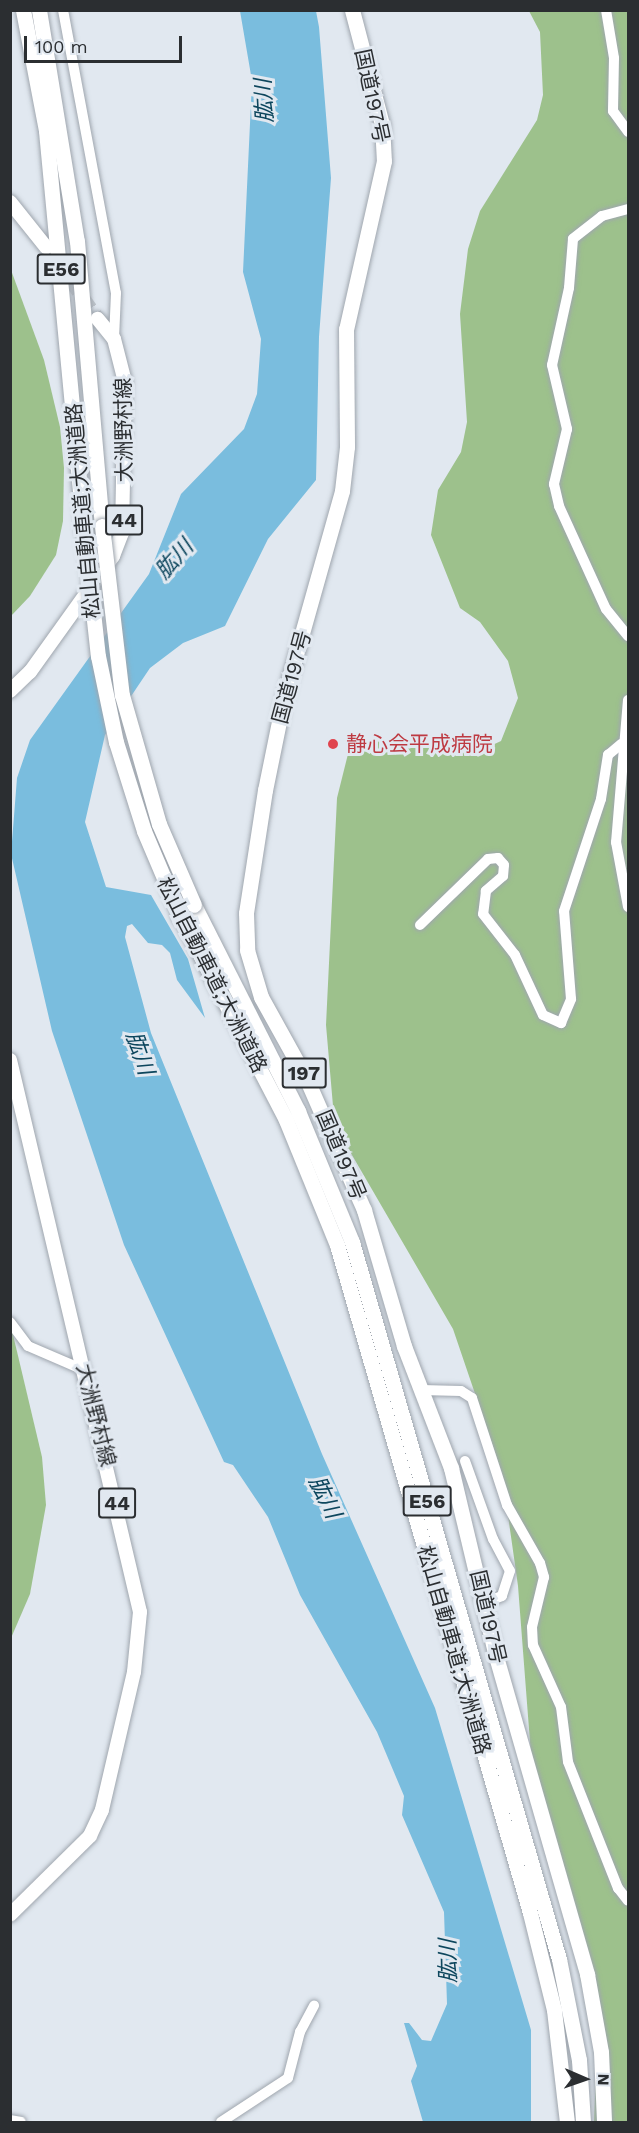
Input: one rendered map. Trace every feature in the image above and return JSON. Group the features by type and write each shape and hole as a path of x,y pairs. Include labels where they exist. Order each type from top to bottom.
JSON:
{"highway":[{"name":"松山自動車道;大洲道路","path":"23,10 46,132 98,656 116,742 144,831 180,916 286,1120 337,1245 536,1933 554,2010 567,2122"},
{"name":"松山自動車道;大洲道路","path":"39,10 77,241 102,525 122,695 159,824 194,905 298,1111 352,1242 559,1959 579,2060 583,2122"},
{"name":"国道197号","path":"352,10 382,124 384,160 346,329 347,447 342,491 284,697 267,778 246,913 247,950 261,997 307,1080 364,1210 421,1390 451,1468 484,1604 587,1974 601,2052 604,2122"}],"main road":[{"path":"10,202 46,247"},
{"name":"大洲野村線","path":"10,691 30,672 113,556 122,533 125,382 114,339 98,319"},
{"name":"大洲野村線","path":"10,1060 137,1584 139,1639 102,1810 90,1836 10,1915"}],"street":[{"path":"63,10 116,293 114,339"},
{"path":"606,10 614,58 613,111 628,132"},
{"path":"628,209 602,216 573,239 569,288 552,365 567,429 554,484 559,506 606,609 628,636"},
{"path":"628,700 621,744 616,842 628,908"},
{"path":"420,924 488,859 498,858 504,865 503,876 486,891 483,914 515,955 543,1015 561,1023 571,999 564,911 601,799 608,755 621,744"},
{"path":"10,1322 28,1346 86,1371"},
{"path":"421,1390 461,1391 472,1398 507,1505 540,1563 544,1577 532,1627 533,1646 561,1707 568,1762 618,1888 628,1901"},
{"path":"465,1461 493,1539 510,1571 502,1596 484,1604"},
{"path":"221,2122 288,2078 300,2032 314,2006"},
{"path":"10,2120 21,2122"}],"green space":[{"path":"529,11 628,11 628,2122 594,2122 597,2047 533,1781 518,1586 502,1473 453,1329 345,1143 333,1106 326,1025 337,798 349,750 359,742 379,739 473,754 501,741 518,698 508,661 480,622 460,608 431,535 438,490 461,452 467,422 460,314 468,249 480,211 537,120 543,95 540,32"},
{"path":"11,270 44,360 60,427 64,468 63,521 56,555 30,596 11,616"},
{"path":"10,1322 42,1457 46,1505 30,1594 11,1638"}],"water":[{"name":"肱川","path":"240,11 316,11 319,27 331,178 319,337 316,480 268,539 225,626 183,643 150,668 105,735 85,822 106,887 151,895 188,959 205,1018 177,980 170,953 162,945 148,943 132,924 127,926 125,937 151,1033 322,1454 435,1708 531,2030 531,2122 423,2122 411,2081 417,2066 404,2023 409,2023 422,2040 431,2041 447,2004 444,1912 402,1815 404,1796 377,1732 300,1595 268,1517 233,1465 224,1462 124,1245 52,1031 11,854 17,778 30,740 149,574 181,494 244,429 257,394 261,339 243,272 252,81"}],"tunnel":[{"path":"58,263 98,319"}],"place":[{"name":"静心会平成病院","path":"333,744"}]}
